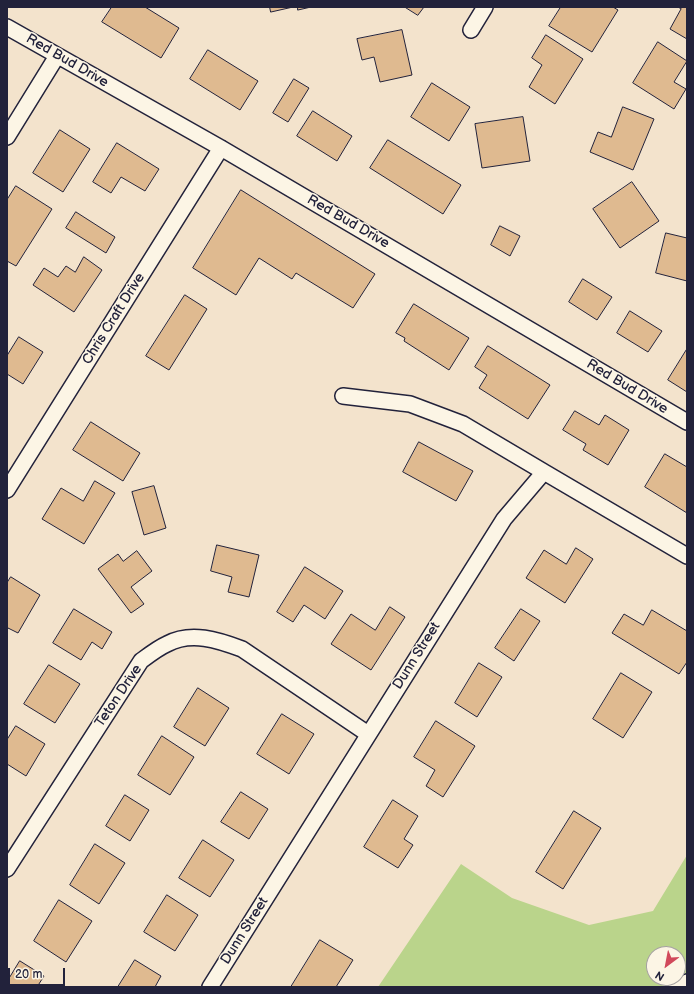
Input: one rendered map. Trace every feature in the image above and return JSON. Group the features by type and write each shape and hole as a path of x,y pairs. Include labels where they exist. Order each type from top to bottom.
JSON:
{"street":[{"path":"471,30 485,7"},
{"name":"Red Bud Drive","path":"7,27 221,148 687,422"},
{"path":"7,137 58,56"},
{"name":"Chris Craft Drive","path":"7,490 221,148"},
{"path":"343,396 410,404 463,424 687,556"},
{"name":"Dunn Street","path":"210,987 504,519 544,472"},
{"name":"Teton Drive","path":"7,869 141,661 167,643 186,637 220,640 242,649 368,734"},
{"path":"676,987 687,982"}],"green space":[{"path":"687,855 687,987 378,987 461,864 512,898 589,925 653,911"}],"building":[{"path":"112,7 145,7 179,28 161,58 102,22"},
{"path":"270,7 293,7 271,12"},
{"path":"298,7 311,7 298,10"},
{"path":"405,7 424,7 418,15"},
{"path":"561,7 613,7 618,10 592,52 549,26"},
{"path":"678,7 687,7 687,39 670,29 681,9"},
{"path":"402,30 412,75 380,82 374,57 362,60 357,39"},
{"path":"546,35 583,59 555,104 529,87 542,65 532,58"},
{"path":"658,42 687,61 674,82 686,89 674,109 633,83"},
{"path":"208,50 258,81 240,110 190,79"},
{"path":"294,79 309,88 288,122 273,113"},
{"path":"432,83 470,107 449,141 411,117"},
{"path":"623,107 654,119 633,170 590,152 598,132 611,137"},
{"path":"313,111 352,136 337,161 297,136"},
{"path":"523,117 530,161 482,168 475,124"},
{"path":"60,130 90,149 63,192 33,173"},
{"path":"388,140 461,185 443,214 370,168"},
{"path":"117,143 159,169 145,191 121,177 111,193 93,182"},
{"path":"632,182 659,221 620,248 593,209"},
{"path":"16,186 52,209 16,266 7,261 7,200"},
{"path":"241,190 375,274 353,308 296,273 292,279 259,258 236,295 193,268"},
{"path":"76,212 115,237 106,253 66,228"},
{"path":"500,226 520,236 510,256 491,245"},
{"path":"666,233 687,238 687,281 656,273"},
{"path":"84,257 102,270 74,312 33,285 44,268 58,277 66,266 75,272"},
{"path":"583,279 612,297 597,320 569,302"},
{"path":"185,295 207,309 169,370 146,356"},
{"path":"414,304 469,338 449,370 404,341 405,338 396,333"},
{"path":"630,311 662,331 648,352 617,333"},
{"path":"19,337 43,352 23,384 7,374 7,356"},
{"path":"488,346 550,385 528,419 479,388 487,375 475,367"},
{"path":"687,349 687,392 668,380"},
{"path":"575,411 599,425 605,415 629,430 608,465 583,450 586,444 563,430"},
{"path":"91,422 140,453 123,481 73,450"},
{"path":"419,442 473,471 456,501 403,472"},
{"path":"665,454 687,467 687,513 645,487"},
{"path":"95,481 115,493 84,544 42,519 61,488 83,501"},
{"path":"154,486 166,528 144,535 132,492"},
{"path":"217,545 259,555 249,597 228,592 232,577 211,571"},
{"path":"576,548 593,559 565,603 526,578 544,550 566,564"},
{"path":"137,551 152,571 131,587 144,604 131,613 98,569 118,554 123,561"},
{"path":"305,567 343,591 325,619 304,605 293,622 277,612"},
{"path":"11,577 40,595 18,633 8,628 7,630 7,583"},
{"path":"390,607 405,617 371,670 331,644 351,614 375,630"},
{"path":"74,609 112,632 102,649 92,642 81,660 53,643"},
{"path":"521,609 540,621 514,661 495,648"},
{"path":"652,610 687,631 687,662 679,674 612,633 624,614 643,625"},
{"path":"479,663 502,677 477,717 455,703"},
{"path":"49,665 80,684 55,723 24,704"},
{"path":"621,673 652,692 623,738 593,719"},
{"path":"198,688 229,708 205,746 174,727"},
{"path":"282,714 314,734 289,774 257,754"},
{"path":"436,721 475,746 443,797 426,786 435,770 414,757"},
{"path":"16,726 45,744 26,776 7,764 7,740"},
{"path":"162,736 194,757 170,795 138,775"},
{"path":"241,792 268,809 249,839 221,822"},
{"path":"125,795 149,810 130,841 106,826"},
{"path":"393,800 418,816 404,839 413,845 398,868 364,847"},
{"path":"574,811 601,828 563,889 536,872"},
{"path":"203,840 234,860 210,897 179,878"},
{"path":"95,844 125,863 99,904 70,885"},
{"path":"167,895 198,915 175,951 144,932"},
{"path":"59,900 92,921 66,962 34,941"},
{"path":"320,940 353,960 336,987 291,987"},
{"path":"135,960 161,976 155,987 118,987"},
{"path":"20,961 44,976 37,987 7,987 7,982"}]}
